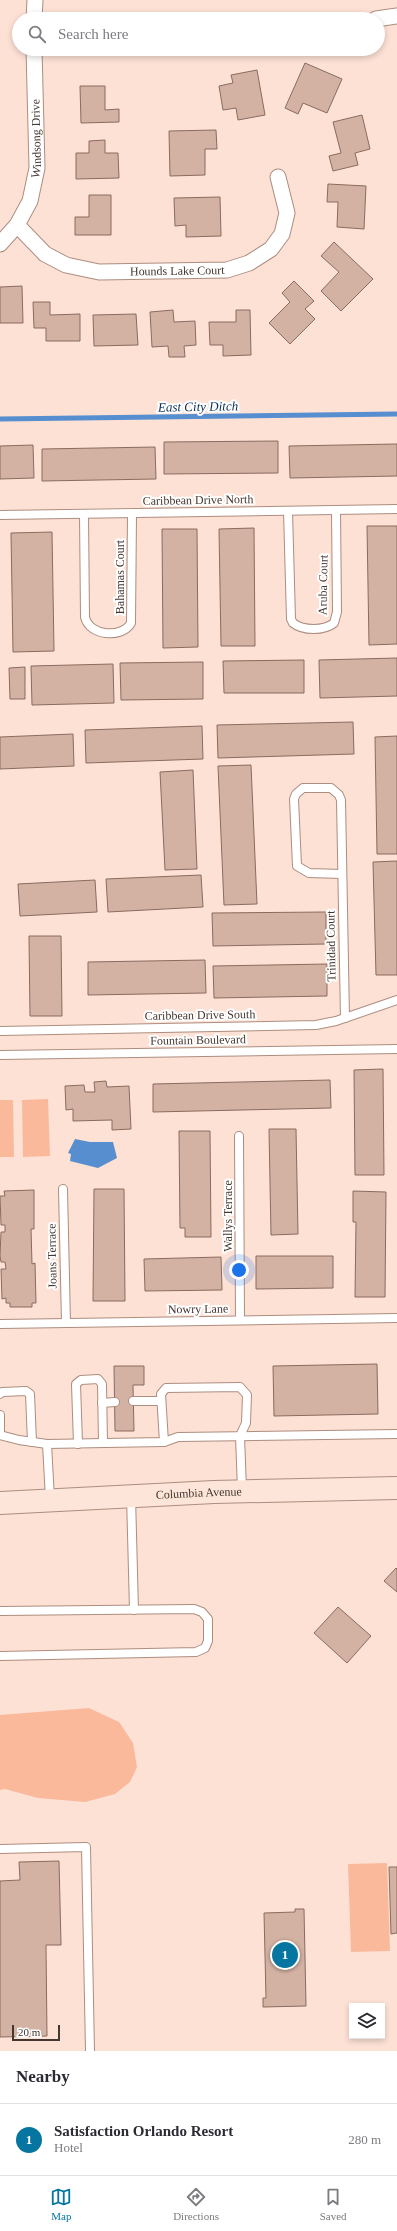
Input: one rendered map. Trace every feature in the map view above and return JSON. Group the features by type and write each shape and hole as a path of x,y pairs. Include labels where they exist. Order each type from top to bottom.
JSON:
{"street":[{"path":"34,12 35,0"},
{"path":"385,18 397,16"},
{"name":"Windsong Drive","path":"0,244 17,225 30,201 36,168 34,56"},
{"name":"Hounds Lake Court","path":"17,225 45,254 66,265 99,272 227,270 249,263 271,249 282,234 287,213 278,177"},
{"name":"Columbia Avenue","path":"0,1503 242,1491 397,1488"}],"lane":[{"name":"Caribbean Drive North","path":"0,515 397,509"},
{"name":"Aruba Court","path":"288,511 292,623 302,628 324,628 334,623 337,612 336,510"},
{"name":"Bahamas Court","path":"84,514 85,617 89,627 97,632 120,632 128,628 131,623 132,514"},
{"name":"Trinidad Court","path":"342,874 309,873 296,866 294,799 296,794 303,788 326,787 339,795 340,800 342,874 345,1018"},
{"name":"Caribbean Drive South","path":"0,1030 316,1025 345,1018 397,1000"},
{"name":"Fountain Boulevard","path":"0,1055 397,1049"},
{"name":"Wallys Terrace","path":"239,1136 240,1320"},
{"name":"Joans Terrace","path":"63,1189 66,1323"},
{"name":"Nowry Lane","path":"0,1324 397,1318"},
{"path":"78,1444 76,1384 81,1380 98,1379 102,1384 104,1443"},
{"path":"164,1442 161,1394 166,1388 240,1387 247,1395 246,1423 240,1436 242,1491"},
{"path":"0,1394 2,1392 26,1391 30,1394 32,1442"},
{"path":"133,1401 161,1401"},
{"path":"102,1403 115,1402"},
{"path":"0,1415 0,1434 47,1444 164,1442 178,1437 397,1434"},
{"path":"47,1444 50,1500"},
{"path":"131,1496 134,1610"},
{"path":"0,1611 194,1609 202,1612 208,1619 208,1641 205,1648 196,1652 0,1656"},
{"path":"0,1849 86,1847 90,2051"}],"shaded area":[{"path":"48,1099 50,1156 23,1157 22,1100"},
{"path":"0,1100 13,1100 14,1157 0,1157"},
{"path":"89,1708 119,1722 133,1743 137,1767 130,1782 115,1794 85,1802 38,1798 5,1789 0,1790 0,1715"},
{"path":"387,1863 390,1951 351,1952 348,1864"}],"water":[{"path":"75,1139 90,1142 113,1142 117,1158 98,1168 70,1161 71,1154 68,1153"}],"building":[{"path":"305,63 342,79 327,113 303,103 298,114 285,108"},
{"path":"257,70 265,115 238,120 236,108 223,110 219,86 233,83 231,75"},
{"path":"80,86 105,86 105,110 119,109 119,122 81,123"},
{"path":"362,115 370,149 355,153 358,165 333,171 329,156 341,153 333,122"},
{"path":"216,130 217,149 205,149 205,175 170,176 169,131"},
{"path":"105,140 105,153 118,153 119,178 76,179 76,153 89,153 89,141"},
{"path":"328,184 366,186 364,229 337,227 338,202 327,202"},
{"path":"89,195 111,195 111,235 75,235 75,217 89,217"},
{"path":"220,197 221,236 186,237 186,225 175,226 174,198"},
{"path":"334,242 373,279 341,311 321,291 339,272 321,256"},
{"path":"294,281 314,301 305,309 315,319 290,344 269,323 290,302 282,293"},
{"path":"22,286 23,323 0,323 0,287"},
{"path":"33,302 50,302 50,315 80,314 80,341 46,341 46,328 34,328"},
{"path":"173,310 174,322 195,321 196,345 184,346 185,357 169,357 168,346 152,347 150,312"},
{"path":"236,310 250,310 251,355 223,356 223,345 210,345 209,322 236,322"},
{"path":"136,314 138,345 94,346 93,315"},
{"path":"278,441 278,473 164,474 164,442"},
{"path":"397,444 397,476 290,478 289,446"},
{"path":"33,445 34,478 0,479 0,446"},
{"path":"155,447 156,479 42,481 42,449"},
{"path":"367,526 397,526 397,644 369,645"},
{"path":"254,528 255,646 221,646 219,529"},
{"path":"162,529 197,529 198,647 163,648"},
{"path":"52,532 54,651 13,652 11,533"},
{"path":"397,658 397,696 320,698 319,660"},
{"path":"304,660 304,693 224,693 223,661"},
{"path":"203,662 203,699 121,700 120,663"},
{"path":"113,664 114,703 32,705 31,666"},
{"path":"25,667 25,699 10,699 9,668"},
{"path":"353,722 354,754 218,758 217,725"},
{"path":"202,726 203,759 86,763 85,730"},
{"path":"73,734 74,766 0,769 0,737"},
{"path":"397,736 397,854 377,854 375,737"},
{"path":"251,765 257,904 224,905 218,766"},
{"path":"193,770 197,869 165,870 160,772"},
{"path":"397,861 397,975 376,975 373,862"},
{"path":"201,875 203,907 108,912 106,879"},
{"path":"95,880 97,912 20,916 18,884"},
{"path":"326,912 326,944 213,946 212,913"},
{"path":"29,936 61,936 62,1016 30,1016"},
{"path":"205,960 206,993 88,995 88,962"},
{"path":"327,964 327,996 214,998 213,966"},
{"path":"383,1069 384,1175 355,1175 354,1070"},
{"path":"330,1080 331,1108 153,1112 153,1084"},
{"path":"106,1081 107,1087 129,1086 131,1129 112,1130 112,1120 73,1121 73,1109 66,1110 65,1086 84,1085 85,1092 95,1092 94,1082"},
{"path":"269,1129 296,1129 298,1234 271,1235"},
{"path":"179,1131 210,1131 211,1237 185,1237 185,1228 180,1228"},
{"path":"94,1189 124,1189 125,1301 93,1301"},
{"path":"34,1190 34,1229 31,1229 32,1264 35,1263 36,1303 32,1303 32,1307 10,1307 10,1303 6,1303 6,1298 2,1299 1,1269 6,1269 5,1262 1,1262 0,1256 1,1232 5,1232 5,1225 1,1225 0,1196 5,1196 4,1191"},
{"path":"353,1191 386,1192 385,1297 355,1297 356,1222 353,1222"},
{"path":"256,1256 333,1256 333,1288 256,1289"},
{"path":"221,1257 222,1290 145,1291 144,1259"},
{"path":"377,1364 378,1414 274,1416 273,1366"},
{"path":"114,1366 144,1366 144,1385 133,1385 134,1431 115,1431"},
{"path":"396,1568 397,1569 397,1592 384,1581"},
{"path":"338,1607 371,1636 347,1663 314,1633"},
{"path":"59,1861 61,1945 46,1945 47,2036 0,2037 0,1881 20,1880 19,1862"},
{"path":"389,1867 397,1867 397,1933 391,1934"},
{"path":"295,1909 304,1909 306,2006 263,2007 263,1998 266,1998 264,1913 295,1912"}],"waterway":[{"name":"East City Ditch","path":"0,419 397,414"}],"place":[{"name":"Satisfaction Orlando Resort","path":"285,1955"}]}
